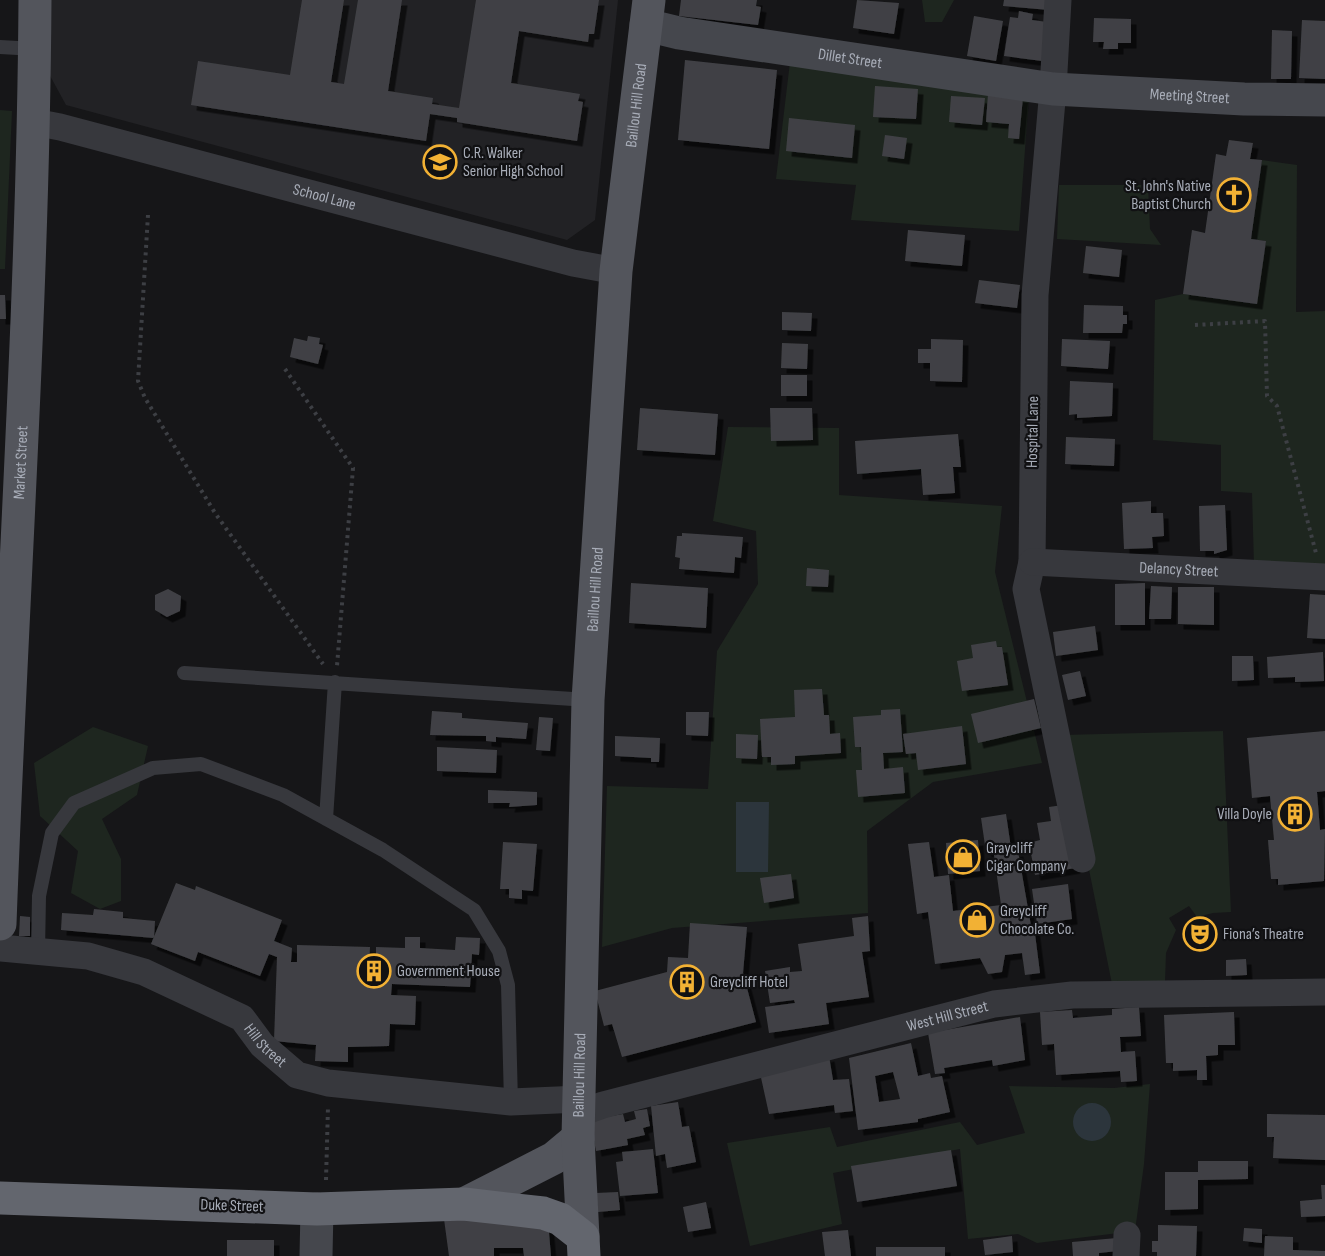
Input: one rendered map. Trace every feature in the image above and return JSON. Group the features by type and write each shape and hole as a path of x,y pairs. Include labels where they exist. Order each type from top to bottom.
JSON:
{"highway":[{"name":"Duke Street","path":"0,1198 322,1195 464,1204 543,1213 560,1219 583,1247"}],"main road":[{"name":"Market Street","path":"13,943 8,553 27,349 35,0"},
{"name":"Baillou Hill Road","path":"583,1247 579,1117 588,699 616,271 648,13"},
{"name":"Duke Street","path":"464,1204 554,1158 579,1117"}],"street":[{"name":"Hospital Lane","path":"1058,0 1053,88 1035,295 1032,562 1026,589 1082,859"},
{"name":"Dillet Street","path":"648,13 679,33 1053,88"},
{"name":"Meeting Street","path":"1053,88 1244,99 1325,100"},
{"name":"School Lane","path":"34,122 60,126 573,264 616,271"},
{"name":"Delancy Street","path":"1032,562 1324,577"},
{"name":"Hill Street","path":"13,943 88,956 144,972 242,1018 262,1045 297,1075 328,1083 511,1102 579,1117"},
{"name":"West Hill Street","path":"579,1117 603,1105 994,1004 1072,995 1325,992"},
{"path":"316,1256 322,1195"}],"lane":[{"path":"0,46 35,49"},
{"path":"184,673 588,699"},
{"path":"326,819 335,682"},
{"path":"13,943 39,896 52,833 75,803 153,768 201,764 283,795 383,850 474,910 499,951 508,985 511,1102"}],"path":[{"path":"148,215 138,381 145,398 215,513 335,682"},
{"path":"1195,325 1265,321 1267,396 1277,406 1324,577"},
{"path":"285,369 353,468 335,682"},
{"path":"322,1195 328,1115"}],"shaded area":[{"name":"C.R. Walker Senior High School","path":"51,0 618,0 595,220 567,240 66,105 48,72"},
{"path":"922,0 954,0 942,22 925,22"},
{"path":"790,62 1029,95 1019,231 851,220 856,185 776,179"},
{"path":"0,110 12,111 5,269 0,269"},
{"path":"1262,160 1297,165 1296,312 1325,311 1325,572 1254,566 1252,493 1221,491 1221,445 1153,440 1155,300 1183,294 1257,304 1266,241 1251,239"},
{"path":"1059,185 1148,185 1150,229 1161,245 1057,239"},
{"path":"728,427 839,428 839,495 1002,506 995,572 1042,763 933,782 867,831 868,913 672,928 602,947 607,786 708,789 717,651 758,584 756,531 713,521"},
{"path":"93,727 148,746 137,795 102,819 121,859 121,901 100,909 71,893 78,851 40,816 34,763"},
{"path":"1223,731 1231,912 1197,917 1189,906 1169,918 1176,930 1166,953 1165,982 1112,984 1062,735"},
{"path":"736,802 769,802 768,872 736,872"},
{"path":"1150,1084 1144,1164 1135,1231 1037,1243 1018,1234 968,1239 960,1149 833,1173 842,1224 750,1246 727,1143 830,1127 837,1147 960,1122 977,1145 1025,1133 1009,1086 1114,1088"},
{"path":"1092,1103 1106,1108 1111,1122 1106,1136 1092,1141 1078,1136 1073,1122 1078,1108"}],"building":[{"path":"302,0 344,0 331,82 344,84 358,0 402,0 388,91 433,98 432,104 459,108 476,0 599,0 594,34 589,34 588,42 519,31 511,83 580,94 578,101 583,102 577,141 457,122 457,118 430,114 426,141 191,105 198,61 290,75"},
{"path":"681,0 757,0 756,6 761,7 758,25 679,16"},
{"path":"857,0 899,3 894,34 853,28"},
{"path":"1004,0 1050,0 1049,10 1003,6"},
{"path":"1019,11 1033,14 1032,20 1047,22 1042,61 1004,56 1010,17 1018,18"},
{"path":"974,16 1003,21 996,61 967,56"},
{"path":"1094,18 1131,19 1131,43 1118,43 1118,49 1103,49 1104,42 1093,42"},
{"path":"1302,20 1325,21 1325,79 1299,78"},
{"path":"1272,30 1292,31 1291,79 1271,79"},
{"path":"685,60 777,70 769,149 678,140"},
{"path":"875,86 918,89 916,119 873,117"},
{"path":"988,94 1023,97 1019,139 1008,138 1009,124 986,122"},
{"path":"951,96 985,98 982,125 949,122"},
{"path":"789,118 855,125 852,158 786,151"},
{"path":"885,135 907,138 904,159 882,156"},
{"name":"St. John's Native Baptist Church","path":"1229,140 1253,143 1250,159 1262,160 1251,239 1266,241 1257,304 1183,294 1192,230 1205,233 1216,154 1226,156"},
{"path":"908,230 965,235 962,266 905,261"},
{"path":"1086,246 1122,250 1119,277 1083,273"},
{"path":"979,280 1020,285 1017,308 975,303"},
{"path":"0,295 5,295 6,319 0,319"},
{"path":"1084,305 1123,306 1123,315 1127,315 1127,324 1123,324 1122,333 1083,333"},
{"path":"782,312 812,313 811,331 782,330"},
{"path":"308,336 320,338 319,344 323,345 318,364 290,357 294,338 307,341"},
{"path":"931,339 963,340 962,382 930,381 930,363 918,363 918,349 931,349"},
{"path":"1062,339 1110,341 1108,369 1061,366"},
{"path":"782,343 808,344 807,369 781,368"},
{"path":"781,375 807,375 807,396 781,396"},
{"path":"1070,381 1113,383 1112,416 1077,418 1077,414 1069,415"},
{"path":"640,408 718,414 715,455 637,450"},
{"path":"770,408 812,408 813,440 771,441"},
{"path":"958,434 961,467 953,467 955,493 923,495 921,469 857,474 855,441"},
{"path":"1066,437 1115,439 1114,466 1065,464"},
{"path":"1151,501 1151,513 1163,513 1164,536 1152,537 1153,548 1124,549 1122,503"},
{"path":"1225,505 1227,550 1214,554 1214,551 1200,551 1199,506"},
{"path":"682,533 743,537 741,558 735,557 734,573 679,569 680,558 675,557 677,536 682,536"},
{"path":"807,568 829,570 828,587 806,586"},
{"path":"631,583 708,588 706,628 629,623"},
{"path":"1145,583 1145,625 1115,625 1115,584"},
{"path":"1151,586 1172,587 1171,619 1149,619"},
{"path":"1178,587 1214,587 1214,625 1178,624"},
{"path":"168,589 181,596 180,611 167,617 155,610 155,595"},
{"path":"1310,594 1325,595 1325,639 1307,638"},
{"path":"1095,626 1098,650 1056,656 1053,632"},
{"path":"996,641 997,647 1002,647 1008,685 962,691 957,661 973,658 971,645"},
{"path":"1323,652 1324,681 1295,682 1295,677 1268,678 1267,657"},
{"path":"1232,656 1253,656 1254,680 1232,681"},
{"path":"1080,671 1086,696 1068,700 1062,675"},
{"path":"822,689 824,715 829,715 830,734 840,733 841,753 795,756 795,764 771,765 771,757 762,757 760,719 795,717 794,690"},
{"path":"1034,699 1041,728 978,743 971,714"},
{"path":"900,709 903,752 883,753 884,769 903,767 905,793 858,797 856,770 862,770 861,747 855,747 853,717 881,715 881,710"},
{"path":"432,711 462,713 462,718 528,723 526,739 496,737 496,742 486,741 486,736 430,735"},
{"path":"686,712 709,712 708,736 686,735"},
{"path":"539,717 553,718 550,751 536,750"},
{"path":"962,726 966,764 918,770 916,753 906,754 903,734"},
{"name":"Villa Doyle","path":"1325,731 1325,791 1317,792 1320,830 1325,829 1324,881 1278,885 1278,879 1271,879 1268,840 1274,840 1270,796 1252,798 1247,738"},
{"path":"736,734 758,735 757,759 736,758"},
{"path":"615,736 660,738 659,762 651,762 651,758 615,756"},
{"path":"437,747 497,750 496,773 437,771"},
{"path":"488,790 537,792 537,805 509,807 510,803 488,803"},
{"path":"1063,805 1075,868 1035,875 1029,843 1040,840 1037,823 1051,821 1049,807"},
{"path":"1006,814 1011,848 986,852 981,818"},
{"name":"Graycliff Cigar Company","path":"978,840 980,871 948,874 946,843"},
{"path":"503,842 537,844 533,891 522,890 522,899 509,898 509,889 500,889"},
{"path":"929,842 934,877 949,875 953,911 1001,905 994,855 1018,851 1031,926 1034,926 1040,973 1025,975 1022,953 1005,955 1002,972 988,974 980,958 935,964 928,912 917,914 908,844"},
{"path":"791,874 794,898 764,903 760,878"},
{"name":"Government House","path":"176,883 195,890 196,886 282,920 274,941 292,948 291,962 297,962 297,945 370,947 369,965 376,966 376,947 405,948 405,937 420,937 420,948 455,950 456,937 480,938 479,955 472,954 470,987 392,984 391,995 416,996 415,1025 390,1024 389,1046 348,1047 348,1062 315,1061 316,1045 274,1041 277,957 269,954 260,976 198,952 195,961 151,944"},
{"path":"1068,884 1072,919 1037,924 1032,889"},
{"path":"94,909 123,912 123,918 155,921 154,938 61,930 62,913 93,915"},
{"path":"20,916 30,917 30,936 19,936"},
{"path":"868,916 870,951 862,952 869,997 826,1003 829,1024 769,1033 765,1007 795,1003 794,1000 770,1003 765,971 790,967 790,972 802,971 798,944 854,936 852,918"},
{"name":"Greycliff Hotel","path":"690,923 747,927 743,973 756,1022 622,1057 612,1024 604,1026 595,991 667,972 668,957 688,958"},
{"path":"1246,959 1247,975 1226,976 1226,960"},
{"path":"1139,1007 1141,1036 1120,1037 1121,1052 1135,1051 1137,1081 1121,1082 1120,1071 1056,1075 1054,1044 1042,1045 1040,1012 1072,1010 1073,1018 1112,1015 1112,1009"},
{"path":"1234,1012 1235,1045 1218,1045 1218,1055 1206,1056 1207,1080 1197,1080 1197,1070 1173,1071 1173,1063 1166,1063 1164,1015"},
{"path":"1020,1017 1025,1060 993,1066 992,1060 944,1068 945,1073 935,1074 928,1033"},
{"path":"911,1043 918,1076 930,1073 931,1078 942,1076 950,1112 918,1119 918,1122 858,1130 849,1058","holes":["893,1072 900,1099 879,1102 875,1076"]},
{"path":"829,1056 833,1080 849,1079 853,1111 835,1113 834,1105 769,1114 760,1073"},
{"path":"678,1102 682,1127 689,1126 696,1162 667,1168 665,1154 656,1156 651,1106"},
{"path":"647,1109 650,1126 643,1128 645,1135 627,1139 628,1145 596,1151 590,1120 623,1114 625,1122 636,1119 634,1111"},
{"path":"1267,1114 1325,1115 1325,1160 1273,1158 1274,1137 1267,1137"},
{"path":"653,1149 658,1193 620,1196 616,1162 623,1161 622,1152"},
{"path":"951,1150 957,1186 857,1202 851,1166"},
{"path":"1198,1161 1248,1161 1248,1179 1198,1180 1198,1209 1165,1210 1165,1172 1198,1172"},
{"path":"1321,1185 1325,1185 1325,1216 1301,1217 1300,1201 1322,1199"},
{"path":"618,1192 620,1210 598,1212 596,1193"},
{"path":"706,1202 711,1228 688,1232 683,1207"},
{"path":"444,1219 548,1221 551,1256 524,1256 523,1248 494,1248 494,1256 449,1256"},
{"path":"1158,1225 1197,1226 1196,1256 1157,1256 1157,1252 1152,1252 1152,1241 1158,1241"},
{"path":"1244,1228 1262,1229 1262,1243 1243,1241"},
{"path":"848,1230 851,1256 825,1256 822,1232"},
{"path":"1012,1236 1013,1252 985,1255 983,1240"},
{"path":"1265,1236 1293,1237 1293,1250 1325,1251 1325,1256 1264,1256"},
{"path":"1117,1238 1118,1251 1099,1253 1099,1256 1073,1256 1072,1242"},
{"path":"227,1240 274,1240 274,1256 227,1256"},
{"path":"876,1247 945,1247 945,1256 876,1256"}],"place":[{"name":"C.R. Walker Senior High School","path":"440,162"},
{"name":"St. John's Native Baptist Church","path":"1234,195"},
{"name":"Villa Doyle","path":"1295,814"},
{"name":"Graycliff Cigar Company","path":"963,857"},
{"name":"Greycliff Chocolate Co.","path":"977,920"},
{"name":"Fiona’s Theatre","path":"1200,934"},
{"name":"Government House","path":"374,971"},
{"name":"Greycliff Hotel","path":"687,982"}]}
